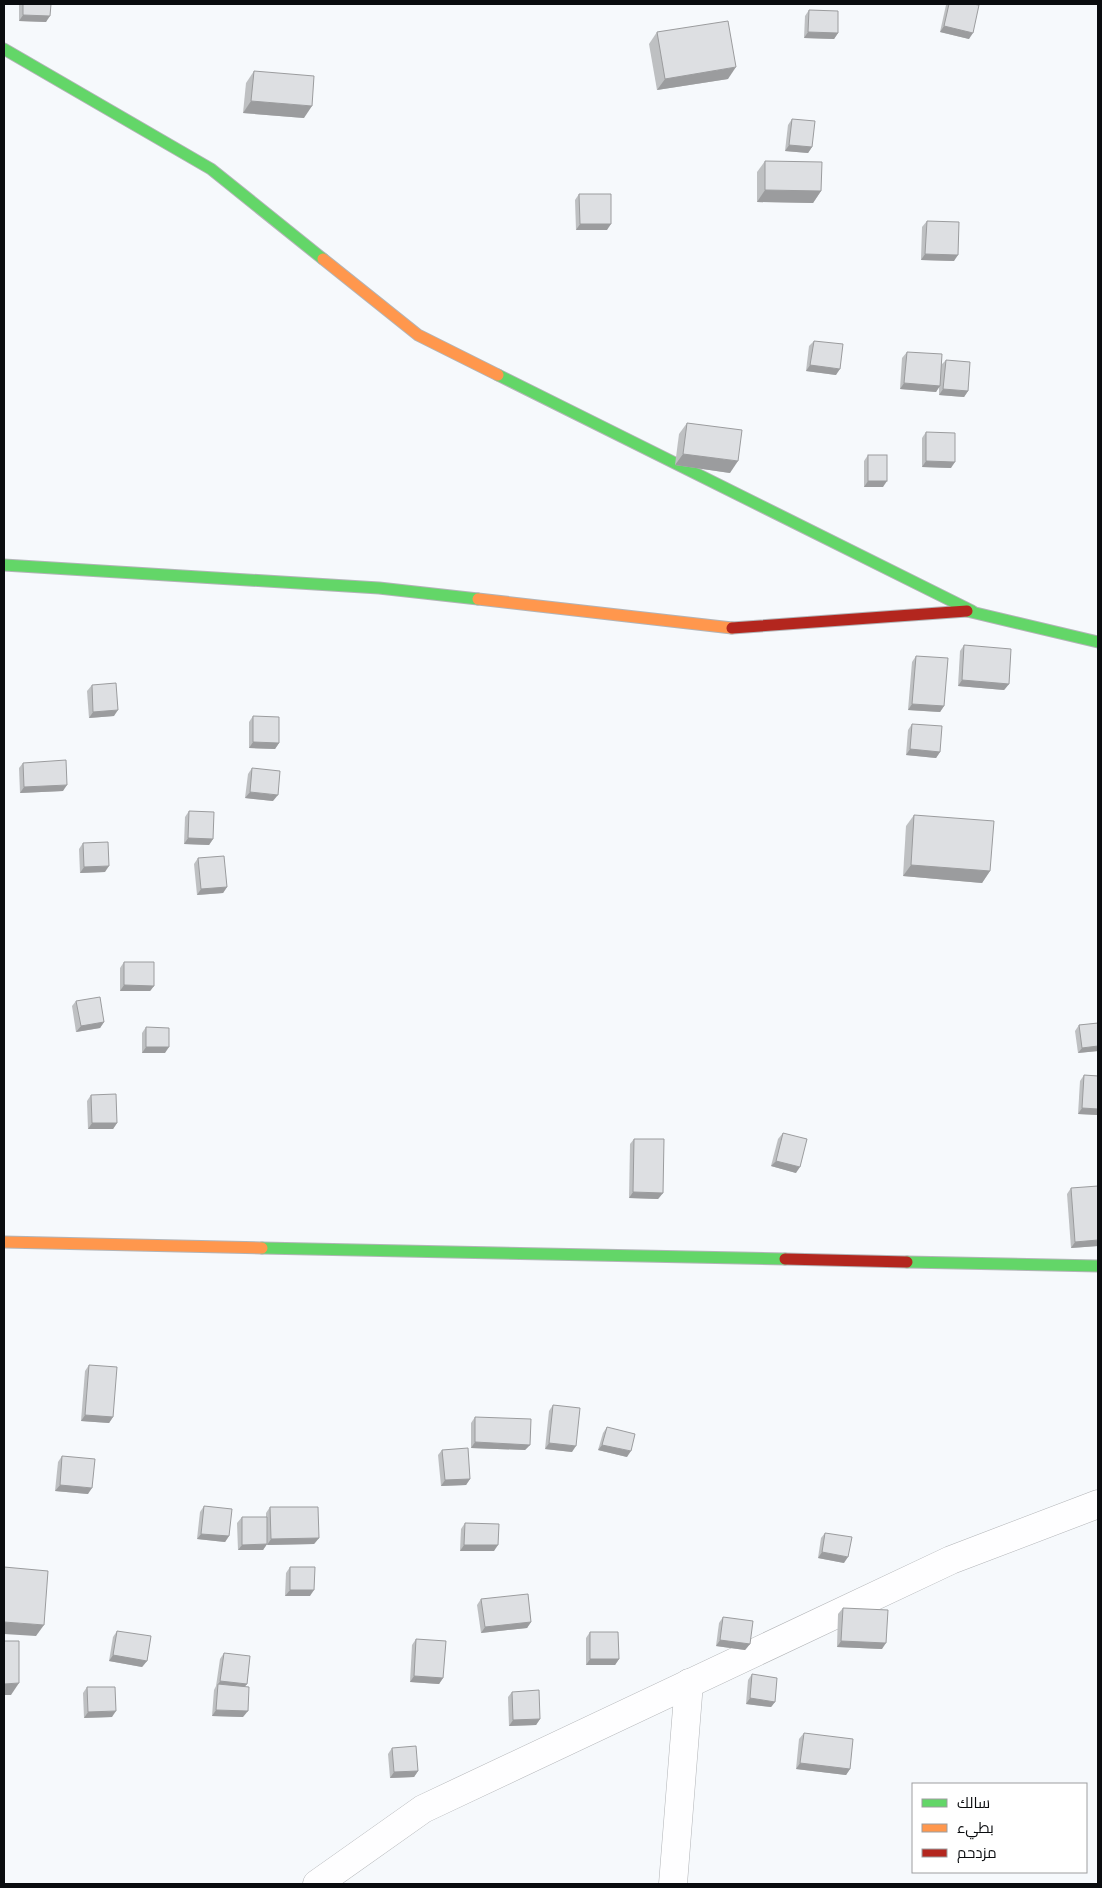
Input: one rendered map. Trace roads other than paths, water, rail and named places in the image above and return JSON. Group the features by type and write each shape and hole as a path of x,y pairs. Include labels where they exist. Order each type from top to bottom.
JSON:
{"street":[{"path":"4,49 211,169 418,335 972,611 1098,642"},
{"path":"4,566 380,588 730,628 972,611"},
{"path":"4,1242 1098,1266"},
{"path":"326,1881 423,1809 951,1560 1098,1504"},
{"path":"673,1884 689,1684"}]}
